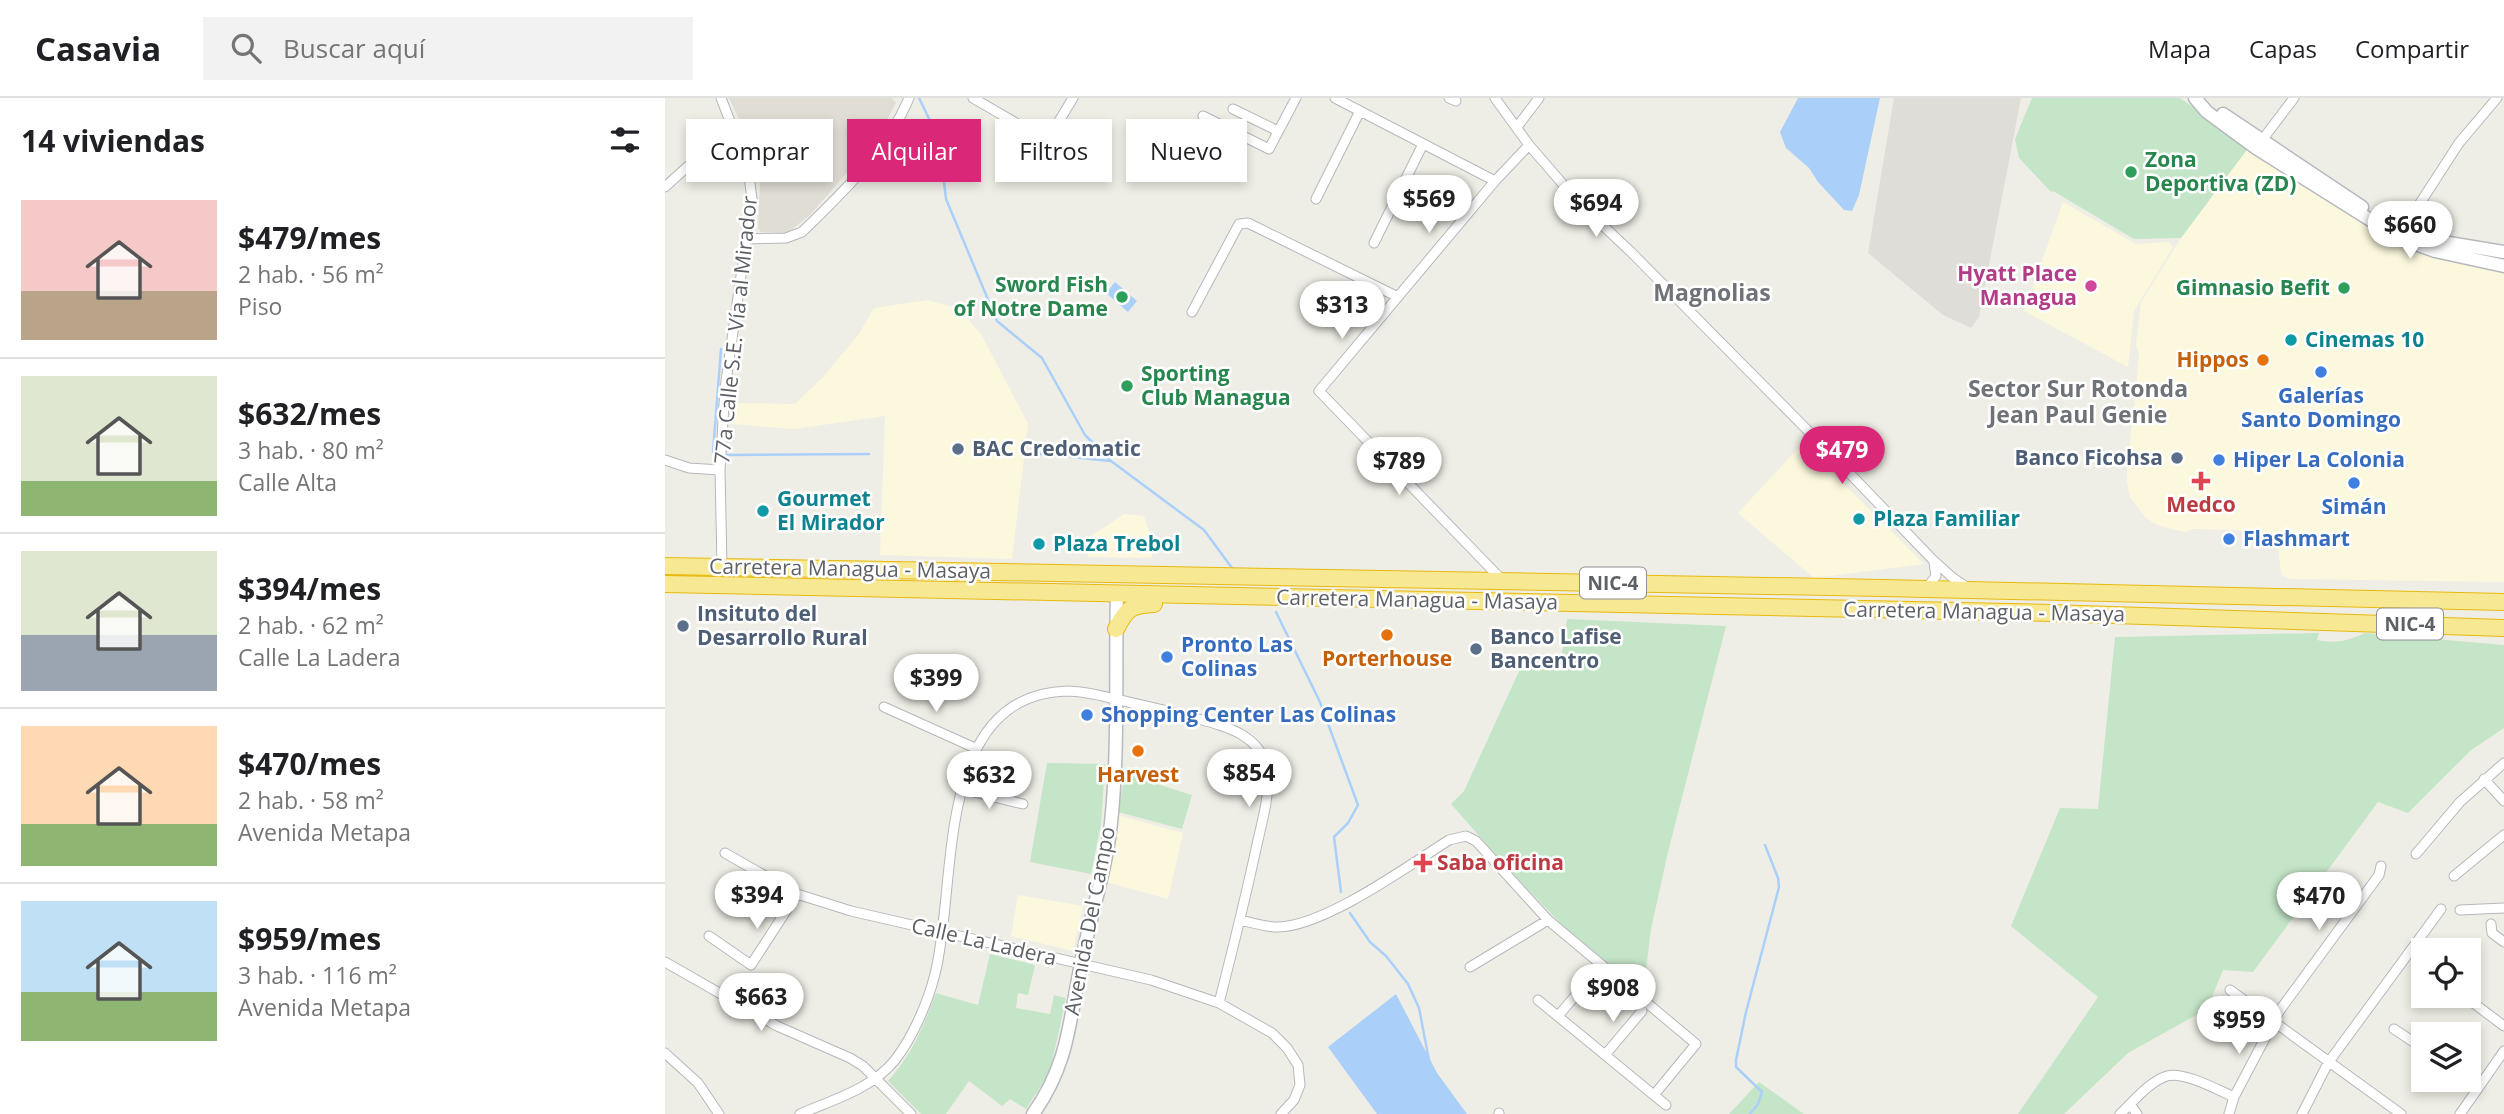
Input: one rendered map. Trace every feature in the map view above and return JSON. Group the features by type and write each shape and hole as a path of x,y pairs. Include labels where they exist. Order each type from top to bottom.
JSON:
{"highway":[{"name":"Carretera Managua - Masaya","path":"665,566 2504,602"},
{"path":"665,574 709,573 722,567 729,573 761,575 795,586"},
{"path":"1036,573 1058,579 1108,582 1117,594 1123,584 1132,581 1190,582 1207,576"},
{"name":"Carretera Managua - Masaya","path":"665,584 2038,613 2504,628"},
{"path":"1081,594 1101,600 1116,623 1125,612 1136,605 1162,603 1184,596"}],"street":[{"name":"77a Calle S.E. Vía al Mirador","path":"721,98 730,119"},
{"path":"747,239 786,238 802,232 881,149 909,98"},
{"path":"973,98 1047,141 1073,98"},
{"path":"1203,116 1269,149 1296,98"},
{"path":"1335,98 1495,181"},
{"path":"1495,98 1529,145 1580,204 1631,252 1933,560 1953,578 1976,591"},
{"path":"1517,127 1539,98"},
{"path":"2197,98 2207,112 2260,144 2399,238 2435,251 2504,265"},
{"path":"2260,144 2294,98"},
{"path":"2402,231 2459,143 2497,98"},
{"path":"1233,109 1278,131"},
{"path":"1316,199 1360,111"},
{"path":"1374,243 1423,144"},
{"path":"2260,144 2282,159 2294,162 2402,231 2437,241 2504,252"},
{"path":"1503,581 1319,391 1495,181 1529,145"},
{"path":"665,187 686,168"},
{"name":"77a Calle S.E. Vía al Mirador","path":"722,567 720,470 725,388 752,199 750,182"},
{"path":"1192,312 1239,224 1248,223 1398,297"},
{"path":"665,460 689,468 720,470"},
{"path":"1925,590 1936,576 1933,560"},
{"name":"Avenida Del Campo","path":"1034,1114 1050,1089 1065,1053 1081,964 1105,862 1111,822 1117,594"},
{"path":"800,1114 860,1088 894,1062 921,1012 935,975 955,819 975,748 992,725 1007,712 1045,694 1087,692 1233,729 1250,739 1259,749 1267,768 1266,801 1241,920 1219,1003"},
{"path":"884,707 975,748"},
{"path":"2416,854 2460,802 2504,762"},
{"path":"2484,779 2504,802"},
{"path":"963,789 1023,804"},
{"path":"2455,876 2504,835"},
{"path":"1241,920 1279,927 1310,921 1354,899 1449,841 1466,836 1476,841 1548,920 1696,1044 1654,1095"},
{"name":"Calle La Ladera","path":"725,853 797,894 851,911 1151,980 1219,1003 1272,1033 1287,1048 1298,1065 1300,1086 1294,1100 1281,1114"},
{"path":"2229,1114 2234,1097 2274,1021 2309,968 2339,932 2379,875 2381,866"},
{"path":"709,936 751,965 797,894"},
{"path":"2460,910 2504,908"},
{"path":"2302,1114 2329,1063 2441,909"},
{"path":"1470,967 1548,920"},
{"path":"2491,924 2492,933 2504,942"},
{"path":"665,962 777,1026 850,1058 875,1078 911,1114"},
{"path":"1558,1016 1594,974"},
{"path":"2230,990 2329,1063 2388,1111 2401,1114"},
{"path":"1538,1000 1666,1105"},
{"path":"2480,1008 2504,1026"},
{"path":"1605,1055 1642,1011"},
{"path":"2395,1029 2411,1040"},
{"path":"2481,1084 2504,1052"},
{"path":"665,1053 698,1083 719,1114"},
{"path":"2120,1114 2159,1080 2169,1075 2180,1075 2234,1097"},
{"path":"2460,1114 2475,1092"},
{"path":"2130,1104 2137,1114"}],"shaded area":[{"path":"729,98 892,98 896,103 887,119 847,119 847,172 810,215 787,233 761,232 758,228 759,182 833,182 833,119 739,119"},
{"path":"1894,98 2021,98 1979,317 1971,328 1943,315 1868,253"},
{"name":"Galerías Santo Domingo","path":"2249,147 2374,230 2427,253 2504,270 2504,582 2290,579 2282,575 2278,543 2270,537 2236,530 2193,529 2185,532 2171,529 2155,524 2145,517 2130,497 2127,482 2128,458 2136,391 2139,352 2136,345 2141,302 2181,238"},
{"name":"Hyatt Place Managua","path":"2063,202 2136,244 2169,242 2173,247 2134,311 2128,367 2024,311"},
{"path":"928,300 959,309 981,334 1028,424 1012,559 880,555 885,416 794,429 732,424 735,403 795,404 823,377 859,334 874,308"},
{"name":"Plaza Familiar","path":"1803,443 1924,564 1814,578 1738,513"},
{"path":"1124,514 1144,516 1152,542 1152,558 1088,557 1090,537"},
{"path":"1117,815 1183,833 1168,899 1106,882"},
{"path":"1018,895 1083,906 1073,951 1011,936"}],"green space":[{"name":"Zona Deportiva (ZD)","path":"2032,98 2180,98 2249,147 2181,238 2134,239 2051,192 2019,158 2015,139"},
{"path":"1567,619 1726,626 1668,852 1651,929 1643,994 1566,929 1451,804 1464,791 1526,656 1561,661"},
{"path":"2319,633 2317,640 2330,642 2347,640 2365,633 2504,645 2504,728 2470,751 2408,813 2378,802 2253,972 2223,970 2207,1009 2128,1053 2064,1114 2018,1114 2098,997 2011,926 2060,808 2098,809 2115,637"},
{"path":"1047,763 1105,764 1101,824 1091,874 1030,862"},
{"path":"1125,774 1192,795 1182,829 1118,812"},
{"path":"990,954 1035,965 1028,995 1018,993 1016,1008 1050,1014 1054,995 1066,998 1050,1072 1026,1109 1010,1099 1002,1106 969,1081 946,1114 921,1114 888,1081 911,1050 936,993 978,1005"},
{"path":"1759,1082 1804,1114 1729,1114"}],"water":[{"path":"1798,98 1880,98 1859,195 1852,211 1844,210 1809,168 1786,148 1780,132"},
{"name":"Sword Fish of Notre Dame","path":"1115,282 1137,301 1128,312 1106,293"},
{"path":"1396,994 1437,1073 1467,1114 1377,1114 1328,1047"}],"waterway":[{"path":"919,98 939,139 946,199 997,321 1042,358 1085,435 1111,461"},
{"path":"718,454 713,452 721,349"},
{"path":"1031,453 1111,461 1204,530 1232,568"},
{"path":"724,455 869,454"},
{"path":"1276,612 1320,702 1358,805 1348,823 1334,837 1341,892"},
{"path":"1750,1114 1758,1104 1762,1092 1736,1067 1736,1060 1779,887 1765,845"},
{"path":"1350,913 1370,942 1386,956 1408,984 1419,1008 1429,1060"}],"place":[{"name":"Zona Deportiva (ZD)","path":"2131,172"},
{"name":"Hyatt Place Managua","path":"2091,286"},
{"name":"Gimnasio Befit","path":"2344,288"},
{"name":"Sword Fish of Notre Dame","path":"1122,297"},
{"name":"Cinemas 10","path":"2291,340"},
{"name":"Hippos","path":"2263,360"},
{"name":"Galerías Santo Domingo","path":"2321,372"},
{"name":"Sporting Club Managua","path":"1127,386"},
{"name":"BAC Credomatic","path":"958,449"},
{"name":"Banco Ficohsa","path":"2177,458"},
{"name":"Hiper La Colonia","path":"2219,460"},
{"name":"Medco","path":"2201,481"},
{"name":"Simán","path":"2354,483"},
{"name":"Gourmet El Mirador","path":"763,511"},
{"name":"Plaza Familiar","path":"1859,519"},
{"name":"Flashmart","path":"2229,539"},
{"name":"Plaza Trebol","path":"1039,544"},
{"name":"Insituto del Desarrollo Rural","path":"683,626"},
{"name":"Porterhouse","path":"1387,635"},
{"name":"Banco Lafise Bancentro","path":"1476,649"},
{"name":"Pronto Las Colinas","path":"1167,657"},
{"name":"Shopping Center Las Colinas","path":"1087,715"},
{"name":"Harvest","path":"1138,751"},
{"name":"Saba oficina","path":"1423,863"}],"district":[{"name":"Magnolias","path":"1712,293"},
{"name":"Sector Sur Rotonda Jean Paul Genie","path":"2078,402"}]}
